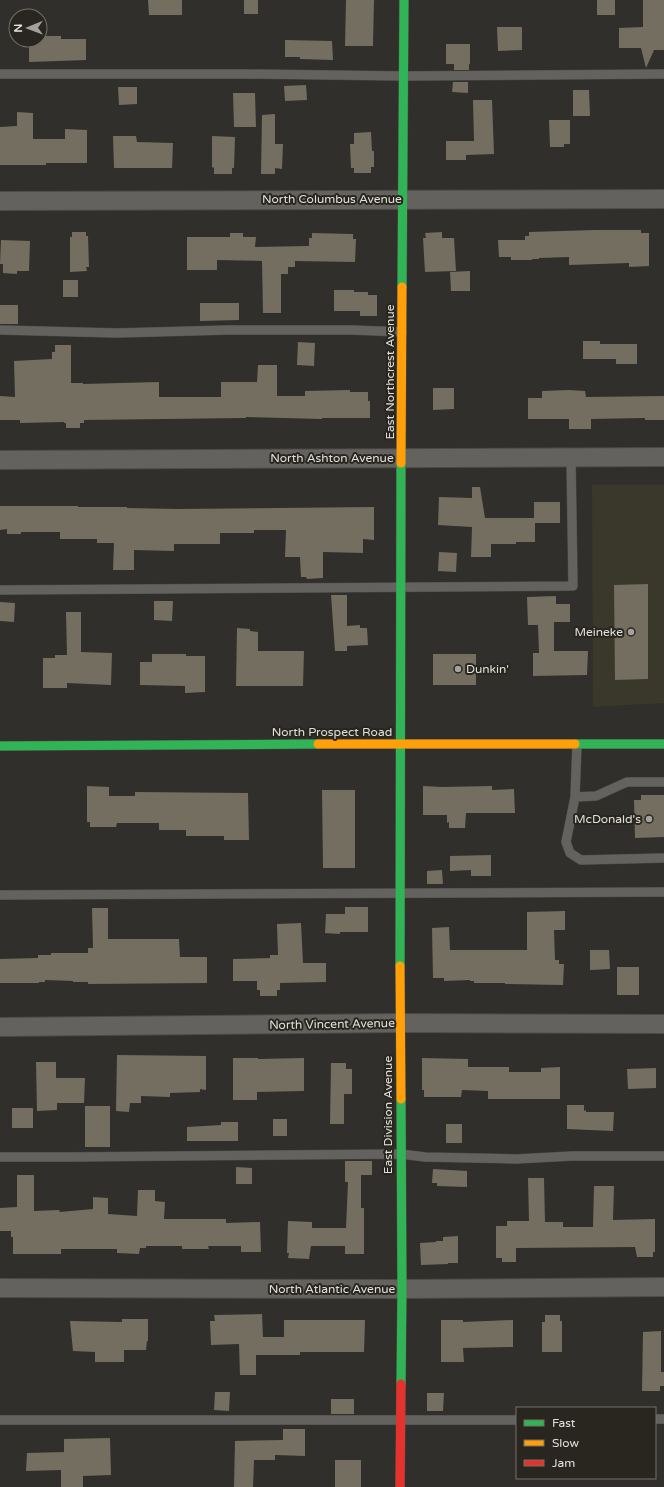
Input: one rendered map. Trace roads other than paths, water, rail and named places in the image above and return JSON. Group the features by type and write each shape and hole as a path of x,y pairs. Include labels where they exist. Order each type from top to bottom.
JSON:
{"street":[{"name":"East Northcrest Avenue","path":"400,744 404,0"},
{"name":"North Columbus Avenue","path":"0,201 664,199"},
{"name":"North Ashton Avenue","path":"0,460 664,457"},
{"name":"East Division Avenue","path":"400,744 399,894 402,1289 400,1487"},
{"name":"North Prospect Road","path":"0,746 664,744"},
{"name":"North Vincent Avenue","path":"0,1027 400,1023 664,1024"},
{"name":"North Atlantic Avenue","path":"0,1288 402,1289 664,1287"}],"lane":[{"path":"0,74 245,74 404,76 664,74"},
{"path":"0,330 117,333 228,330 353,330 402,332"},
{"path":"0,590 573,586 571,457"},
{"path":"577,744 575,797 566,842 570,853 581,860 664,858"},
{"path":"575,797 596,796 627,782 664,782"},
{"path":"0,895 664,892"},
{"path":"0,1157 71,1158 401,1154 425,1157 516,1159 572,1156 664,1156"},
{"path":"0,1420 516,1420"}],"place":[{"name":"Meineke","path":"631,632"},
{"name":"Dunkin'","path":"458,669"},
{"name":"McDonald's","path":"649,819"}]}
